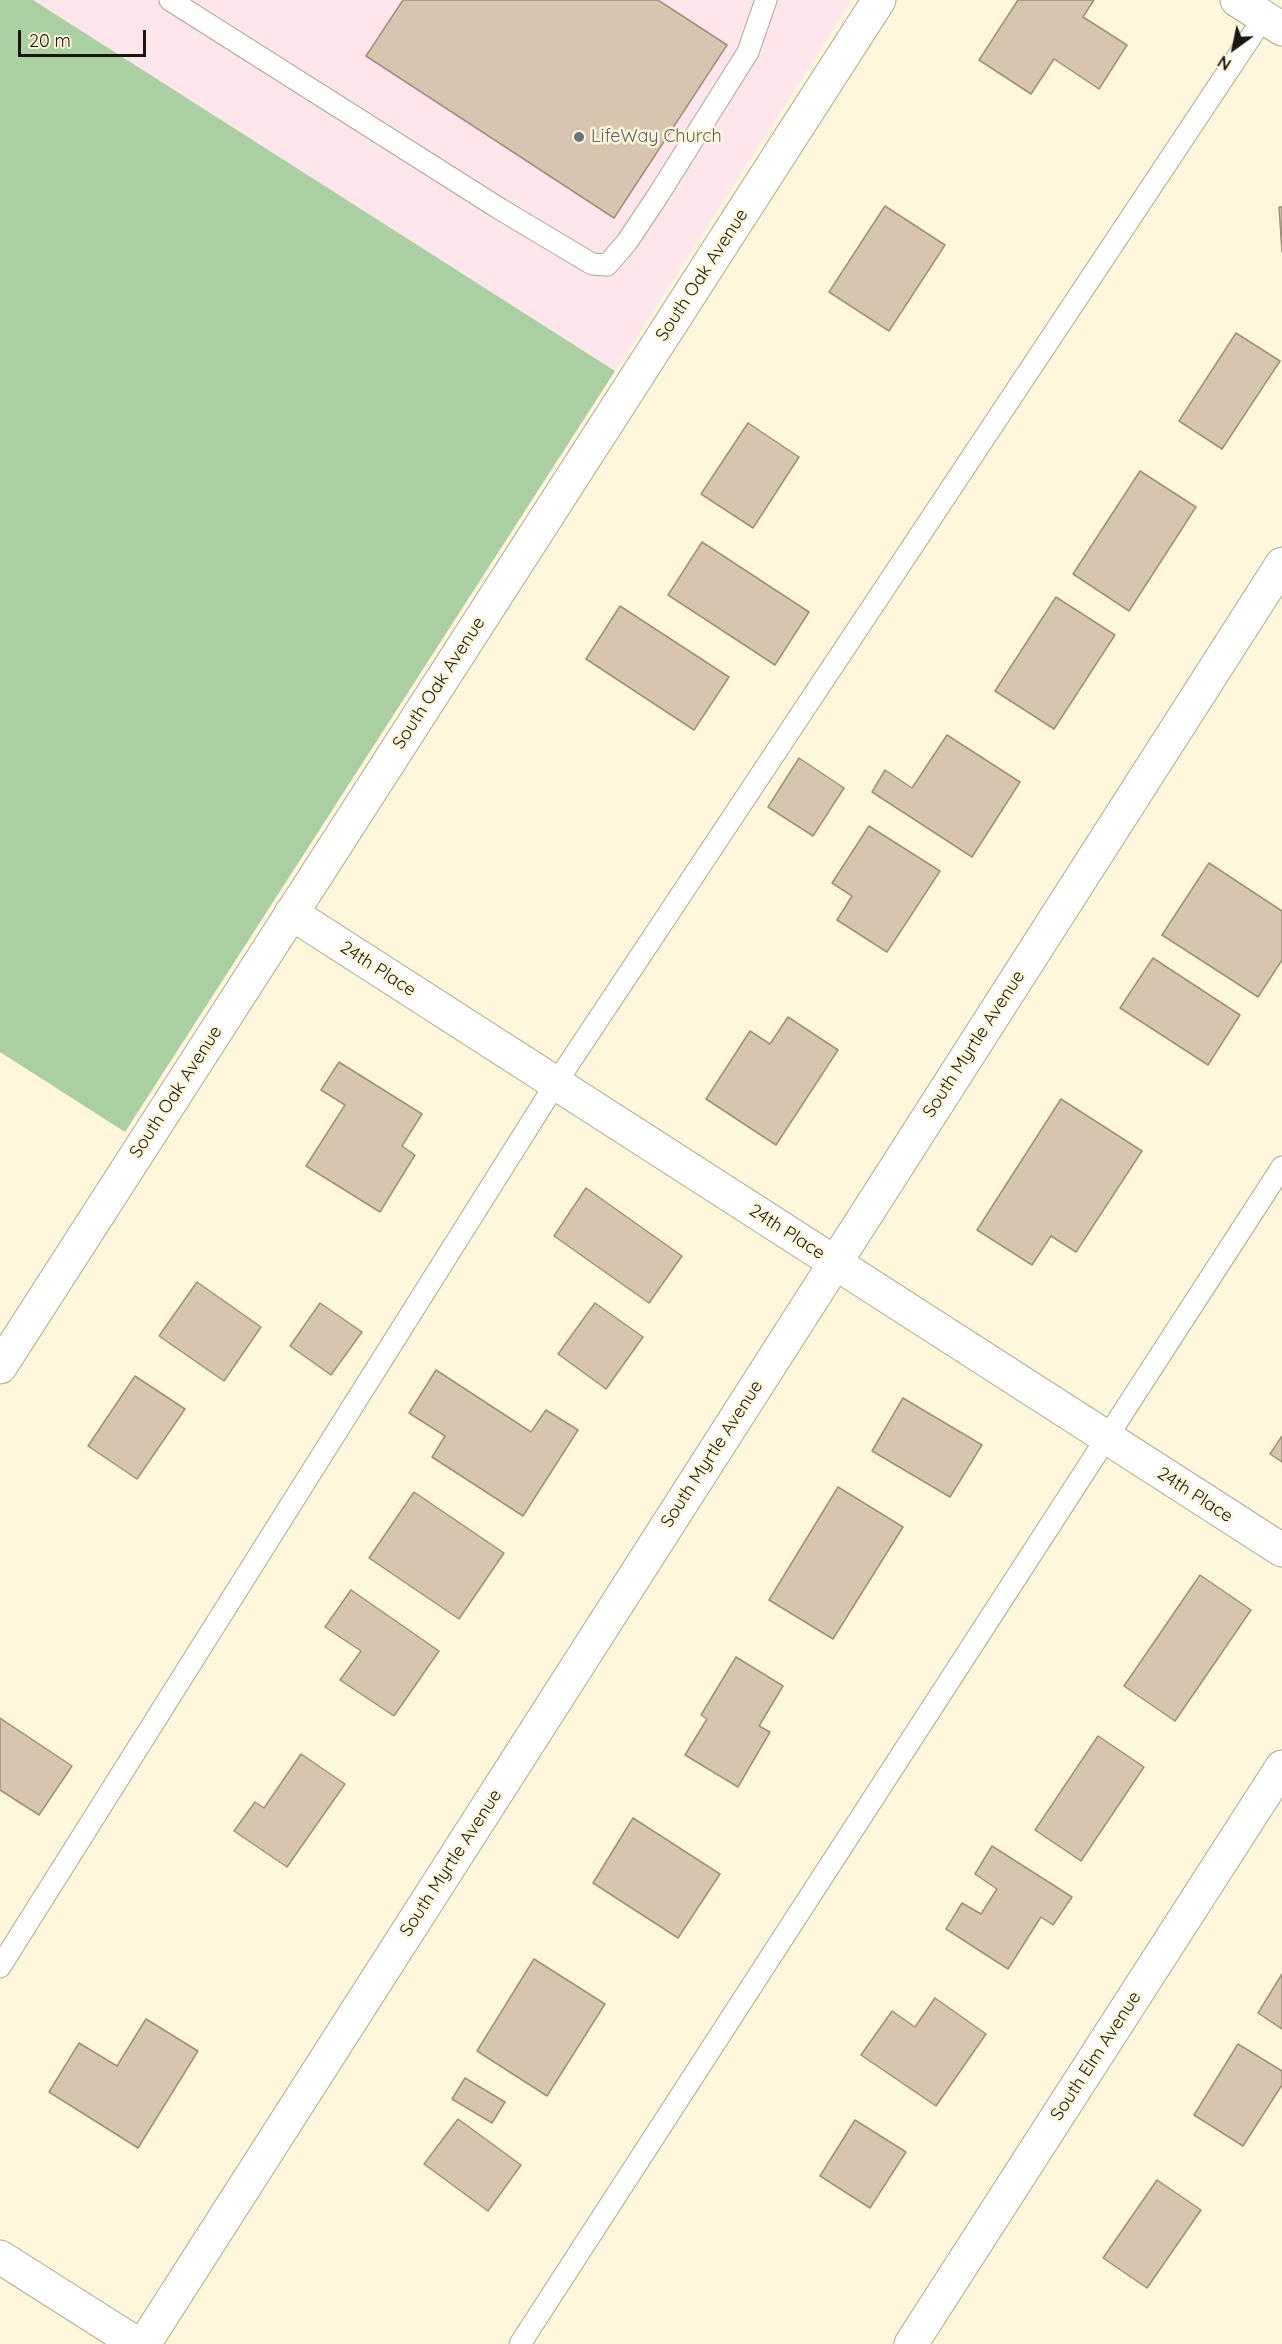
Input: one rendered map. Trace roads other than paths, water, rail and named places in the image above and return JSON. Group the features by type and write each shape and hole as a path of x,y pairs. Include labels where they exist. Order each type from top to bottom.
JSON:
{"street":[{"name":"South Oak Avenue","path":"0,1367 879,0"},
{"name":"South Myrtle Avenue","path":"144,2344 1282,564"},
{"name":"24th Place","path":"291,913 1282,1550"},
{"name":"South Elm Avenue","path":"911,2344 1282,1767"},
{"path":"0,2257 136,2344"}],"lane":[{"path":"170,0 591,264 607,265 627,242 657,197 748,52 766,0"},
{"path":"0,1967 556,1083 1266,16"},
{"path":"520,2344 1282,1167"}],"place":[{"name":"LifeWay Church","path":"579,137"}]}
